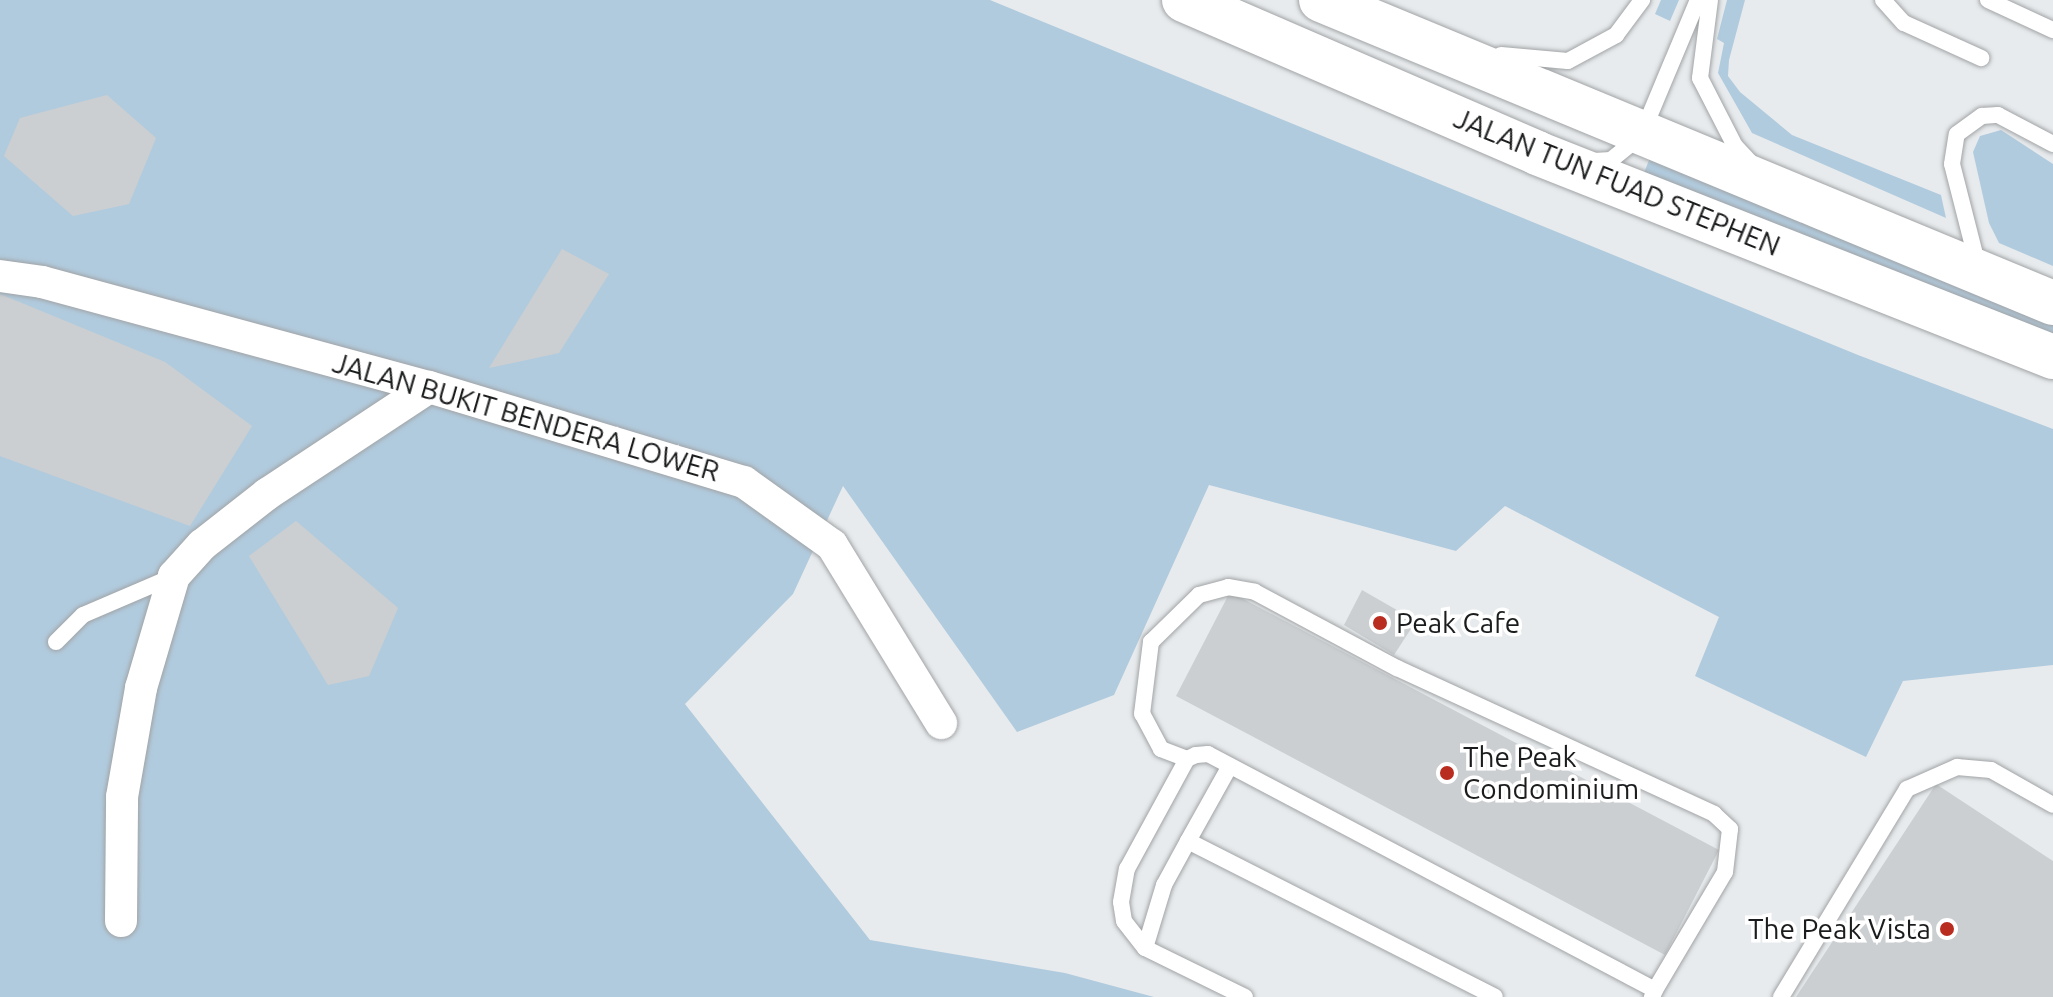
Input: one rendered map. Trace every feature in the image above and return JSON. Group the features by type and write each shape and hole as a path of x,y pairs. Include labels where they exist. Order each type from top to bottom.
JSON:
{"highway":[{"name":"JALAN TUN FUAD STEPHEN","path":"1184,0 1537,153 2053,357"},
{"name":"JALAN TUN FUAD STEPHEN","path":"1321,0 1414,36 1641,136 2053,303"}],"street":[{"name":"JALAN BUKIT BENDERA LOWER","path":"0,276 42,282 429,387 702,466 744,482 784,507 832,545 941,723"},
{"path":"121,921 122,797 141,688 174,576 202,545 267,494 429,387"}],"lane":[{"path":"1414,36 1537,62 1568,61 1616,35 1642,0"},
{"path":"1537,153 1611,160 1641,136 1698,0"},
{"path":"1710,0 1700,78 1735,146 1751,162 1851,207 1865,226"},
{"path":"1883,0 1904,23 1981,58"},
{"path":"1988,0 2053,30"},
{"path":"1979,272 1952,164 1957,134 1982,116 1998,115 2053,144"},
{"path":"56,642 83,615 174,576"},
{"path":"1228,587 1255,592 1411,674 1714,814 1730,829 1725,872 1654,994 1208,754 1187,759 1161,749 1142,714 1151,642 1199,595 1228,587"},
{"path":"1187,759 1127,869 1121,902 1124,921 1145,948 1245,997"},
{"path":"1145,948 1164,885 1230,766"},
{"path":"1781,997 1907,789 1957,767 1991,770 2053,805"},
{"path":"1188,841 1495,997"}],"shaded area":[{"path":"0,0 990,0 1858,355 2053,429 2053,665 1903,681 1866,757 1695,676 1719,617 1505,506 1456,551 1209,485 1114,695 1017,732 843,486 793,594 685,704 870,940 1065,973 1154,997 0,997"},
{"path":"1661,0 1679,0 1670,21 1655,14"},
{"path":"1727,0 1745,0 1729,60 1728,76 1740,92 1792,135 1941,195 1946,218 1752,133 1718,73 1724,43 1717,39"},
{"path":"2001,130 2053,164 2053,266 1999,243 1989,223 1973,152 1980,136"},
{"path":"1651,155 2053,322 2053,338 1644,173"}],"building":[{"path":"107,95 156,138 129,204 73,216 4,156 20,118"},
{"path":"562,249 609,274 559,353 489,368"},
{"path":"0,294 165,362 252,426 190,526 0,456"},
{"path":"296,521 398,608 369,676 328,685 249,556"},
{"name":"Peak Cafe","path":"1362,590 1416,621 1394,655 1344,625"},
{"name":"The Peak Condominium","path":"1230,592 1719,850 1665,955 1176,696"},
{"name":"The Peak Vista","path":"1936,784 2053,861 2053,997 1796,997"}],"place":[{"name":"Peak Cafe","path":"1380,623"},
{"name":"The Peak Condominium","path":"1447,773"},
{"name":"The Peak Vista","path":"1947,929"}]}
